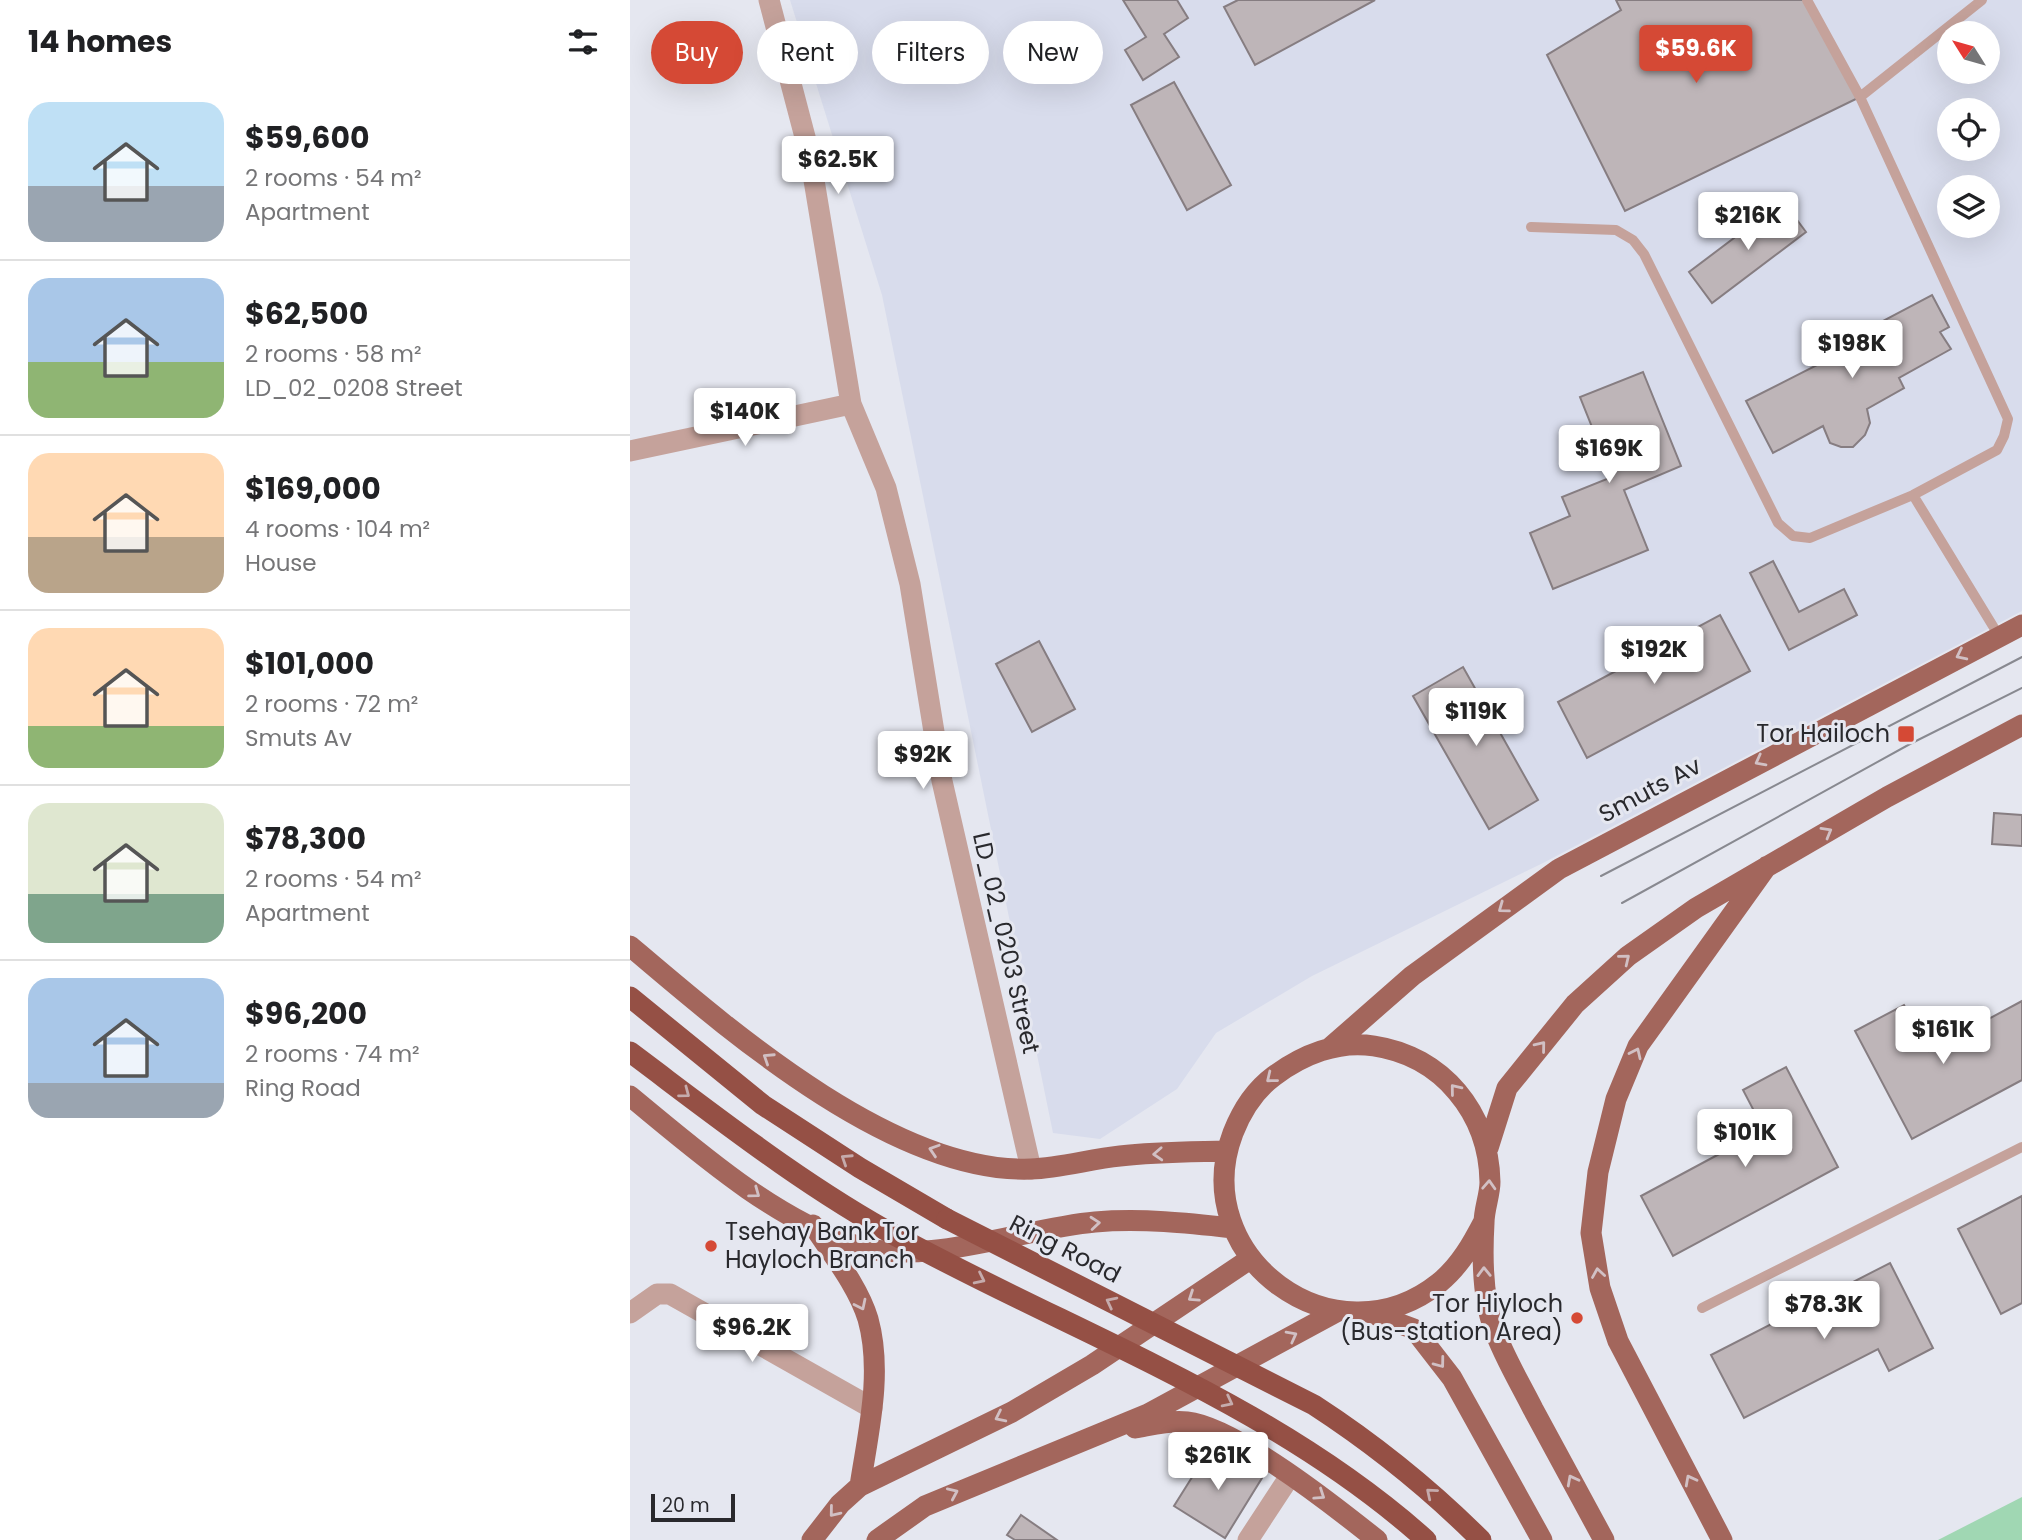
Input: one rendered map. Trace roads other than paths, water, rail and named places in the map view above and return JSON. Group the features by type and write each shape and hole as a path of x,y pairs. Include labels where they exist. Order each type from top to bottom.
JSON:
{"highway":[{"name":"Ring Road","path":"630,997 763,1105 860,1168 947,1219 1264,1379 1353,1430 1451,1510 1481,1540"},
{"path":"630,1052 833,1199 960,1270 1249,1413 1342,1471 1426,1540"}],"main road":[{"name":"Smuts Av","path":"1331,1047 1412,976 1559,869 2022,625"},
{"path":"1488,1148 1507,1088 1585,994 1628,956 1696,908 1887,797 2022,725"},
{"path":"1722,1540 1618,1340 1600,1288 1591,1233 1598,1172 1616,1099 1638,1046 1768,866"},
{"path":"630,946 746,1044 825,1096 910,1142 980,1165 1031,1169 1120,1156 1226,1151"},
{"path":"1484,1221 1466,1255 1439,1283 1405,1303 1368,1312 1338,1311 1304,1302 1275,1284 1250,1259 1233,1228 1224,1190 1226,1151 1240,1114 1263,1083 1294,1060 1331,1047 1372,1045 1412,1056 1447,1078 1472,1110 1488,1148 1490,1185 1484,1221 1484,1286 1493,1327 1604,1540"},
{"path":"630,1096 760,1197 855,1245 887,1251 961,1247 1095,1222 1172,1222 1233,1228"},
{"path":"813,1225 851,1284 868,1318 873,1357 872,1408 860,1486"},
{"path":"812,1540 841,1504 860,1486 1012,1412 1092,1366 1250,1259"},
{"path":"877,1540 925,1506 991,1476 1102,1435 1148,1414 1338,1311"},
{"path":"1368,1312 1414,1329 1452,1378 1542,1540"},
{"path":"1102,1435 1166,1422 1188,1422 1218,1430 1329,1502 1377,1540"}],"street":[{"name":"LD_02_0203 Street","path":"769,0 810,156 851,404 886,488 910,584 942,781 1031,1169"},
{"path":"630,451 851,404"},
{"path":"630,1313 657,1294 670,1294 872,1408"},
{"path":"1248,1540 1290,1476"}],"lane":[{"path":"1531,227 1616,230 1633,240 1644,254 1778,523 1793,536 1810,538 1913,495 1997,450 2008,419 1860,97 1807,0"},
{"path":"1860,97 1982,0"},
{"path":"1913,495 1999,636"},
{"path":"1702,1308 2022,1147"}],"tram line":[{"path":"1601,876 2022,657"},
{"path":"1622,903 1910,744 2022,688"}],"place":[{"name":"Tor Hailoch","path":"1906,734"},
{"name":"Tsehay Bank Tor Hayloch Branch","path":"711,1246"},
{"name":"Tor Hiyloch (Bus-station Area)","path":"1577,1318"}]}
